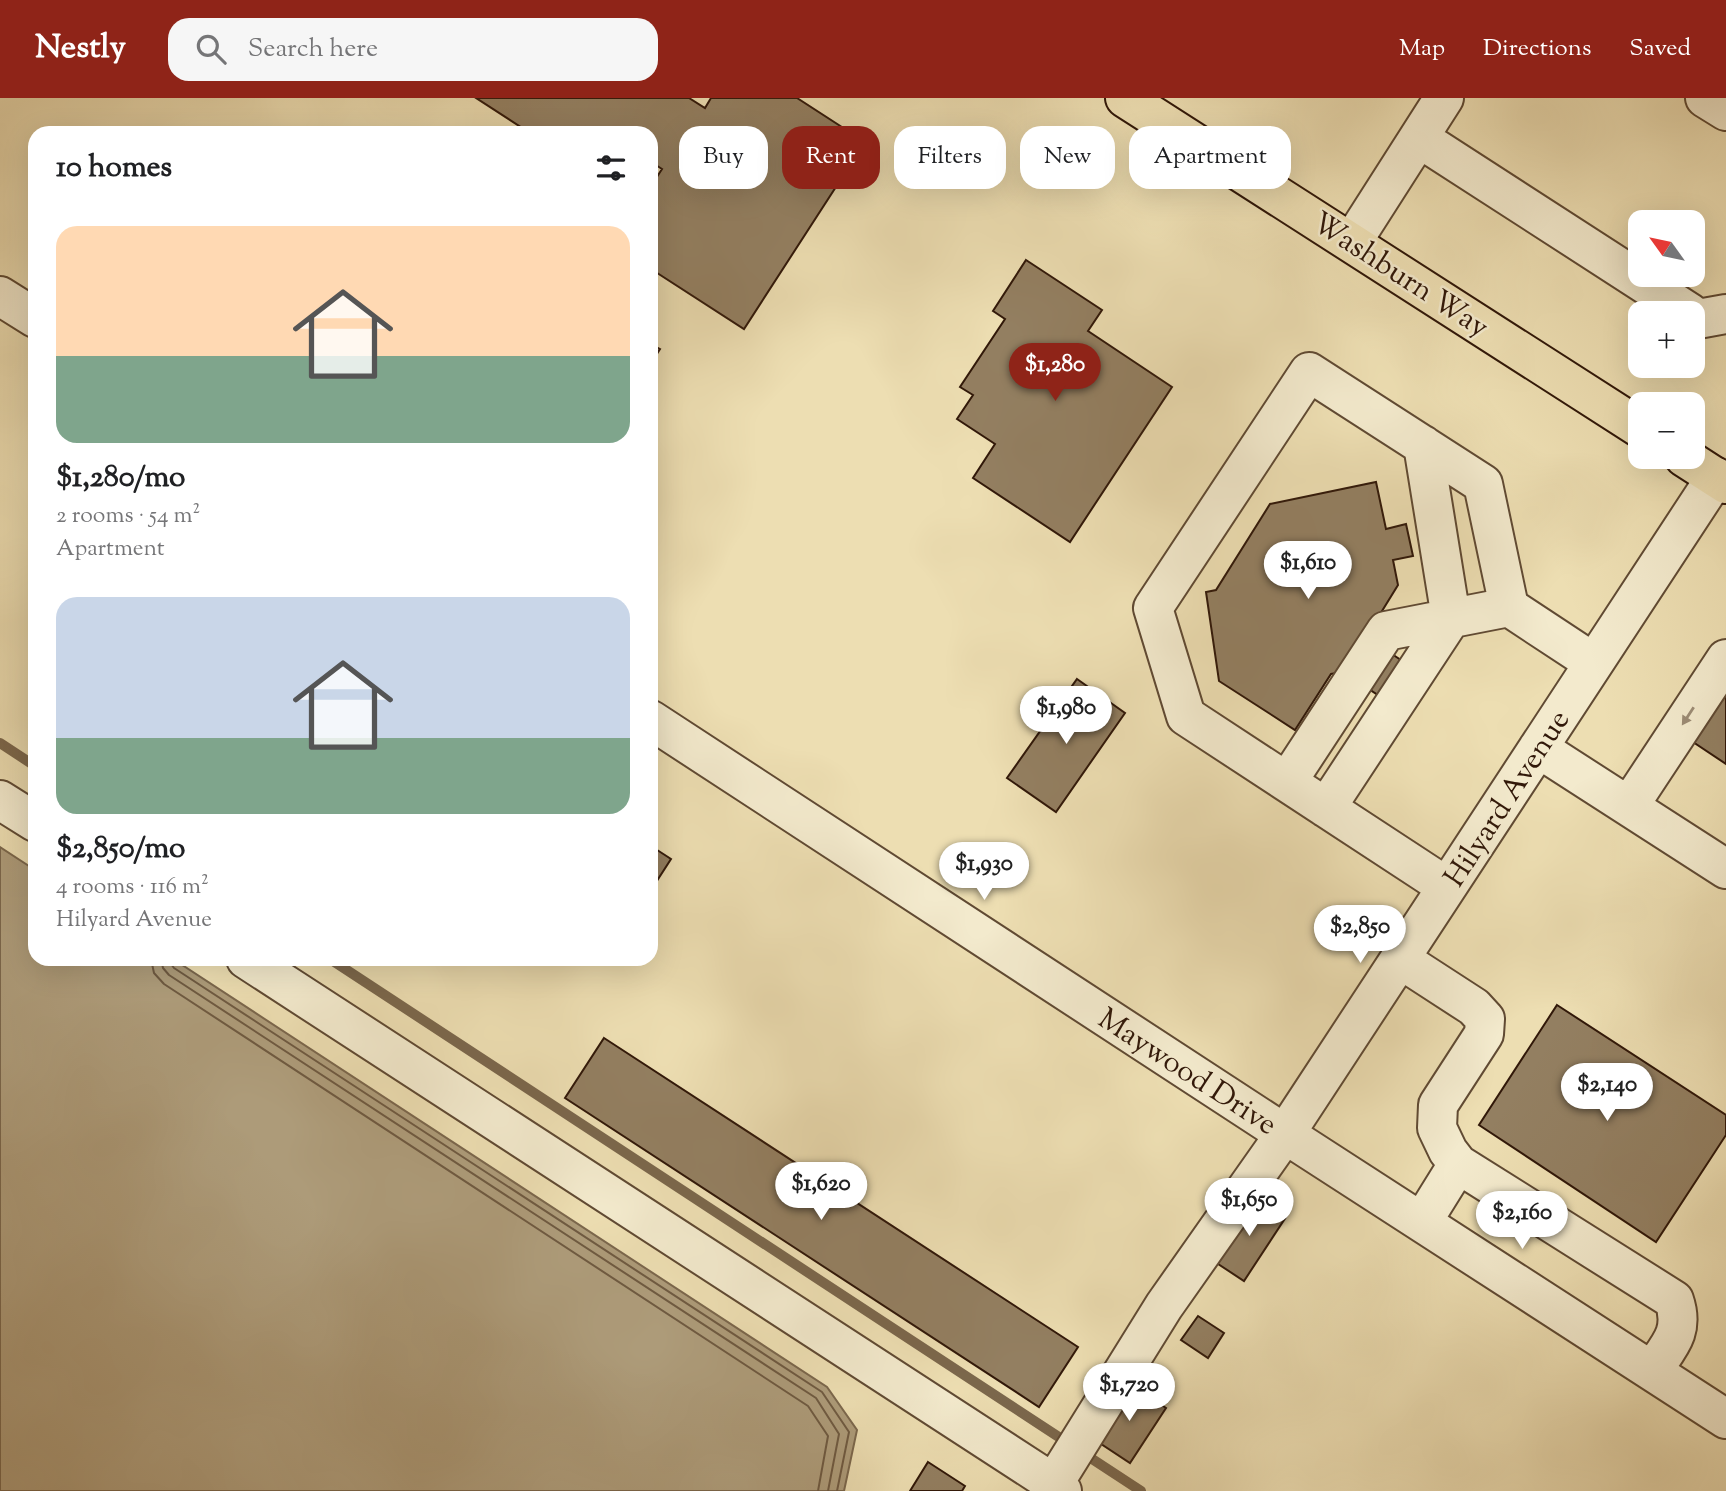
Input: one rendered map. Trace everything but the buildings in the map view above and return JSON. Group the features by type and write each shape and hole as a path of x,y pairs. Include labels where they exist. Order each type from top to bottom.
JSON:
{"main road":[{"name":"Washburn Way","path":"1125,98 1628,420"},
{"path":"1705,466 1723,474"}],"street":[{"path":"1352,243 1444,98"},
{"path":"1705,98 1726,111"},
{"path":"1419,138 1671,301"},
{"path":"0,296 28,314"},
{"path":"1705,318 1726,314"},
{"path":"1447,887 1186,716 1153,608 1309,372 1483,484 1509,607 1594,663"},
{"path":"1308,796 1419,625 1423,445"},
{"name":"Hilyard Avenue","path":"1055,1489 1164,1306 1285,1134 1594,663 1723,474"},
{"path":"1308,796 1419,625 1509,607"},
{"path":"1629,806 1726,659"},
{"name":"Maywood Drive","path":"658,725 1726,1419"},
{"path":"1538,748 1726,869"},
{"path":"0,800 28,818"},
{"path":"1400,959 1474,1007 1485,1019 1484,1034 1438,1105 1437,1128 1448,1152 1458,1164 1674,1300 1679,1313 1678,1331 1652,1371"},
{"path":"257,966 1055,1489"},
{"path":"1422,1222 1458,1164"}],"water":[{"path":"0,847 28,865 28,966 184,966 827,1387 857,1430 844,1491 0,1491"}],"waterway":[{"path":"0,743 28,761"},
{"path":"341,966 1071,1445"},
{"path":"1083,1453 1141,1491"}]}
